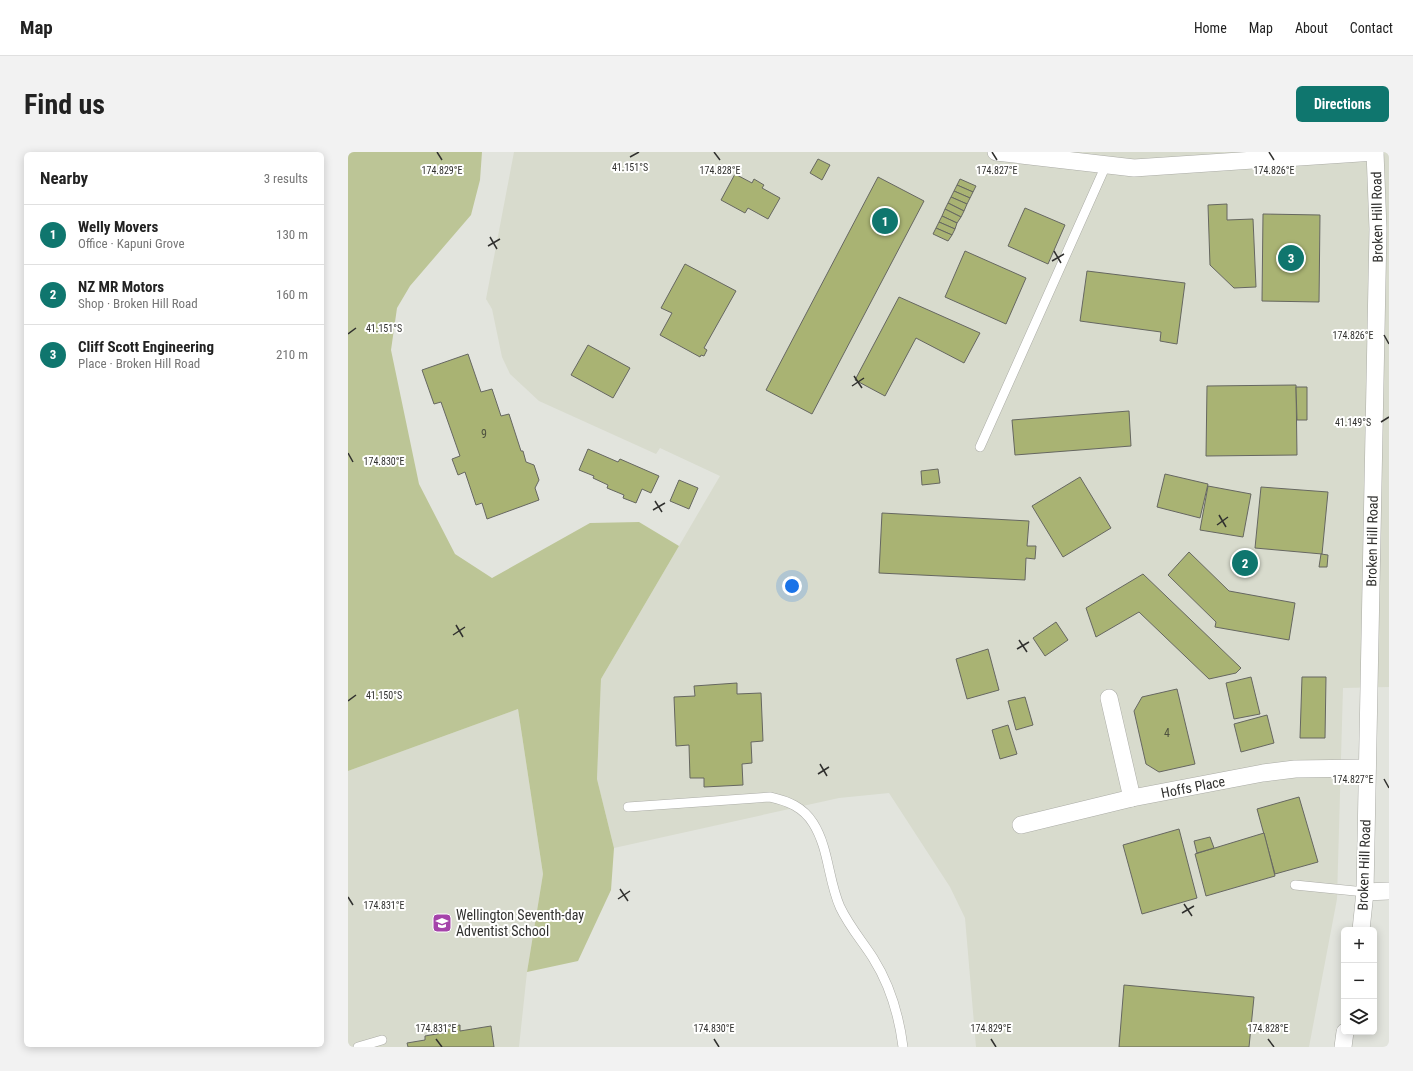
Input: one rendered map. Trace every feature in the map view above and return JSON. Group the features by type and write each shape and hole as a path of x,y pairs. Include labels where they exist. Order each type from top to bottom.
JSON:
{"street":[{"path":"996,152 1134,168 1375,152"},
{"name":"Broken Hill Road","path":"1361,927 1365,892 1378,229 1375,152"},
{"path":"1109,698 1132,798"},
{"name":"Hoffs Place","path":"1021,825 1132,798 1282,771 1367,768"},
{"path":"1365,892 1389,891"},
{"path":"1343,1047 1345,1035"}],"lane":[{"path":"980,447 1106,165"},
{"path":"628,807 770,797 788,801 803,811 813,823 821,840 831,882 848,923 874,960 886,983 896,1009 903,1047"},
{"path":"1295,885 1365,892"},
{"path":"358,1047 382,1040"}],"shaded area":[{"path":"514,152 1389,152 1389,687 1343,688 1337,899 1309,1047 976,1047 965,918 950,887 889,793 839,798 614,848 597,779 601,679 720,476 660,448 656,454 539,401 510,374 502,357 492,309 486,299"},
{"name":"Wellington Seventh-day Adventist School","path":"518,709 543,874 527,972 519,1047 348,1047 348,771"}],"green space":[{"path":"348,152 482,152 480,180 471,215 410,286 397,308 391,350 419,484 455,554 492,578 590,523 639,522 679,546 601,679 597,779 614,848 611,890 578,961 527,972 543,874 518,709 348,771"}],"building":[{"path":"818,159 830,165 822,180 810,173"},
{"path":"735,174 752,183 754,179 764,185 762,188 780,198 768,219 748,208 745,213 721,200"},
{"path":"878,177 924,201 812,414 766,390"},
{"path":"960,179 976,186 973,192 957,185"},
{"path":"957,185 973,192 970,198 954,191"},
{"path":"954,191 970,198 967,204 951,197"},
{"path":"951,197 967,204 964,211 948,203"},
{"path":"948,203 964,211 961,217 945,209"},
{"path":"1227,204 1227,220 1253,219 1256,287 1234,288 1210,265 1208,205"},
{"path":"1025,208 1065,225 1048,264 1008,246"},
{"path":"945,209 961,217 957,223 942,216"},
{"path":"1263,214 1320,215 1319,302 1262,301"},
{"path":"942,216 957,223 955,229 939,222"},
{"path":"939,222 955,229 952,235 936,228"},
{"path":"936,228 952,235 948,241 933,234"},
{"path":"965,251 1026,278 1006,324 945,297"},
{"path":"685,264 736,291 704,348 707,350 704,356 701,355 700,357 660,335 672,313 661,308"},
{"path":"1087,271 1185,283 1177,344 1160,341 1161,332 1080,321"},
{"path":"899,297 980,333 964,363 916,338 885,396 855,380"},
{"path":"588,345 630,368 613,398 571,375"},
{"path":"468,354 481,392 492,389 501,416 509,414 526,462 534,465 539,480 535,488 539,500 487,519 482,503 476,505 465,472 458,475 452,459 460,456 441,402 434,404 422,370"},
{"path":"1296,385 1297,455 1206,456 1207,386"},
{"path":"1296,387 1307,387 1307,420 1297,420"},
{"path":"1129,411 1131,446 1015,455 1012,420"},
{"path":"588,449 618,462 620,459 659,476 651,493 642,489 636,503 623,498 624,495 607,488 608,485 593,478 594,476 579,470"},
{"path":"938,469 940,483 922,485 921,471"},
{"path":"1165,474 1208,484 1200,518 1157,507"},
{"path":"1080,477 1111,528 1063,557 1032,506"},
{"path":"679,480 698,488 689,509 670,501"},
{"path":"1208,486 1251,494 1243,537 1200,530"},
{"path":"1261,487 1328,492 1322,554 1255,548"},
{"path":"882,513 1029,521 1027,546 1036,546 1035,559 1026,558 1025,580 879,573"},
{"path":"1189,552 1229,591 1295,603 1289,640 1215,627 1216,622 1168,575"},
{"path":"1321,554 1328,555 1327,567 1319,567"},
{"path":"1143,574 1241,668 1236,673 1209,679 1139,612 1096,637 1086,608"},
{"path":"1056,622 1068,640 1045,656 1033,638"},
{"path":"988,649 999,690 967,699 956,659"},
{"path":"1251,677 1260,714 1234,719 1226,683"},
{"path":"1302,677 1326,677 1325,738 1300,738"},
{"path":"737,683 737,694 761,693 763,741 751,742 752,763 742,764 743,785 704,787 704,778 690,778 689,745 676,746 674,697 695,696 694,686"},
{"path":"1177,689 1195,764 1159,772 1146,764 1134,711 1142,697"},
{"path":"1025,697 1033,725 1016,730 1008,701"},
{"path":"1267,715 1274,743 1241,752 1234,724"},
{"path":"1008,725 1017,754 1000,759 992,730"},
{"path":"1299,797 1318,862 1275,874 1257,809"},
{"path":"1179,829 1197,898 1142,914 1123,845"},
{"path":"1264,833 1275,876 1206,896 1195,854"},
{"path":"1210,837 1214,848 1197,853 1194,841"},
{"path":"1124,985 1254,997 1249,1047 1119,1047"},
{"path":"460,1025 460,1031 491,1026 494,1047 408,1047 407,1043 425,1040 425,1036 448,1032 447,1027"}],"place":[{"name":"Welly Movers","path":"885,221"},
{"name":"Cliff Scott Engineering","path":"1291,258"},
{"name":"NZ MR Motors","path":"1245,563"},
{"name":"Wellington Seventh-day Adventist School","path":"442,923"}]}
